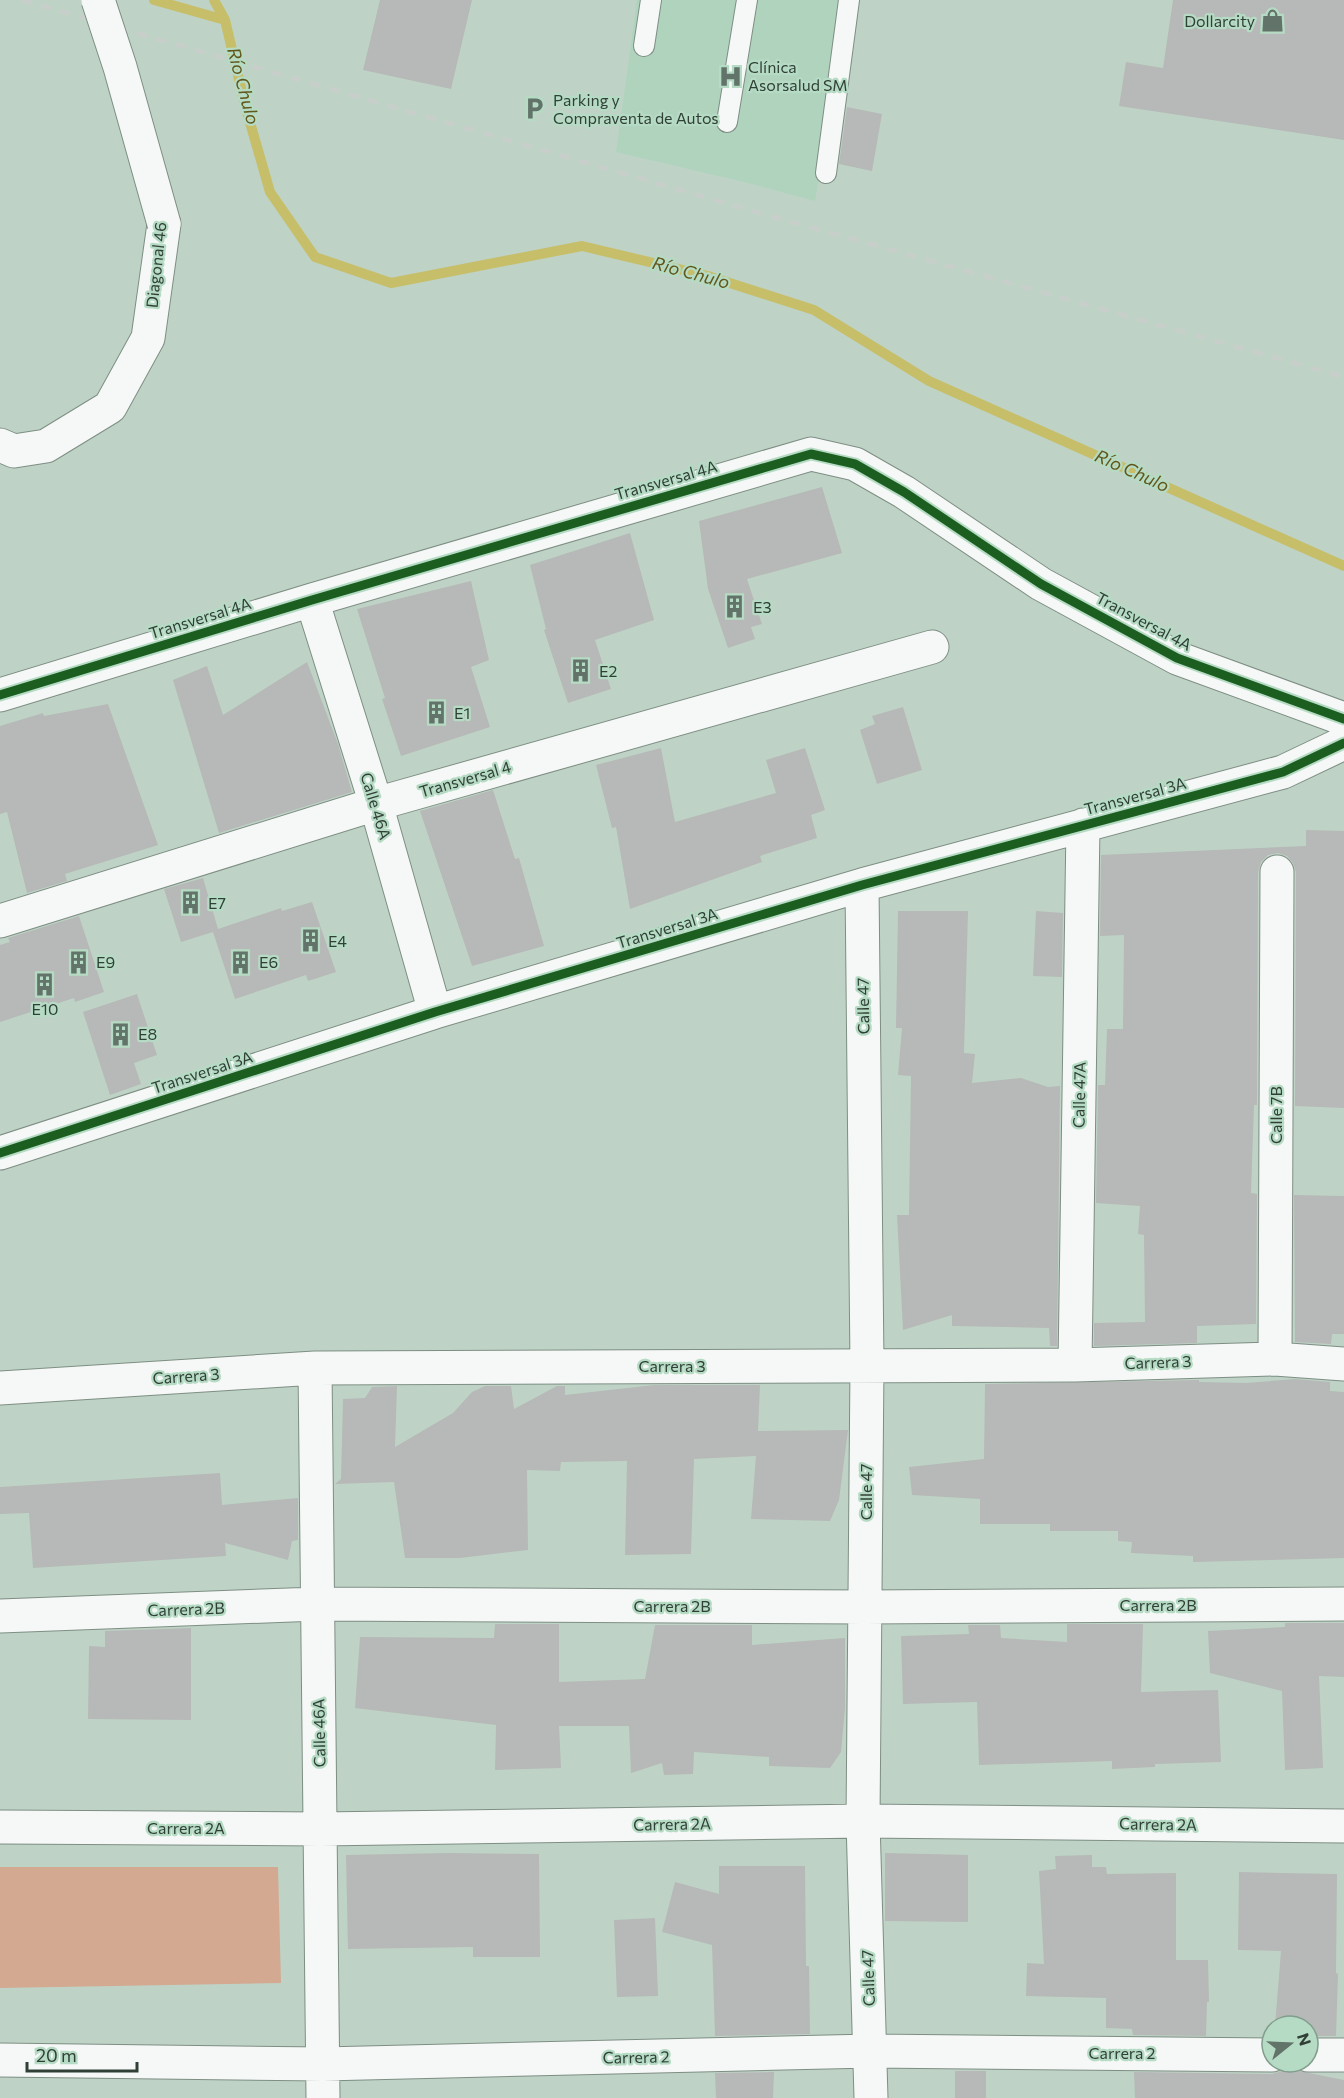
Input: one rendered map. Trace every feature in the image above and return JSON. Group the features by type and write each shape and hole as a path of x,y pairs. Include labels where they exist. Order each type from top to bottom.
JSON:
{"street":[{"name":"Diagonal 46","path":"0,445 14,451 46,446 110,407 148,338 164,224 120,67 98,0"},
{"name":"Transversal 4A","path":"0,695 312,600 811,454 855,464 904,492 1041,584 1177,658 1344,719"},
{"name":"Calle 46A","path":"312,600 376,804 435,1012"},
{"name":"Transversal 4","path":"0,921 376,804 932,647"},
{"name":"Transversal 3A","path":"0,1154 435,1012 862,885 1283,772 1344,742"},
{"name":"Calle 47A","path":"1076,1365 1083,825"},
{"name":"Calle 7B","path":"1275,1359 1277,872"},
{"name":"Calle 47","path":"862,885 867,1365 863,1821 871,2098"},
{"name":"Carrera 3","path":"0,1388 315,1368 1076,1365 1275,1359 1344,1364"},
{"name":"Calle 46A","path":"315,1368 323,2098"},
{"name":"Carrera 2B","path":"0,1616 316,1604 866,1607 1344,1604"},
{"name":"Carrera 2A","path":"0,1827 321,1829 863,1821 1344,1826"},
{"name":"Carrera 2","path":"0,2060 323,2064 871,2051 1260,2055"},
{"path":"1320,2055 1344,2055"}],"lane":[{"path":"644,46 651,0"},
{"path":"727,122 747,0"},
{"path":"826,173 849,0"}],"shaded area":[{"name":"Clínica Asorsalud SM","path":"637,0 846,0 815,201 616,152"},
{"path":"0,1867 278,1867 281,1983 0,1988"}],"building":[{"path":"380,0 472,0 451,89 363,70"},
{"path":"1173,0 1344,0 1344,140 1119,106 1126,62 1163,68"},
{"path":"847,107 882,114 872,171 839,164"},
{"path":"822,487 842,553 747,579 762,624 751,627 755,639 728,648 708,589 699,521"},
{"path":"630,533 654,620 595,640 611,689 568,703 544,630 546,629 530,565"},
{"path":"471,581 489,660 471,667 490,727 401,756 382,699 385,698 357,609"},
{"path":"307,662 338,744 352,792 219,833 173,680 207,666 223,715"},
{"path":"108,704 158,845 65,874 67,881 27,893 7,812 0,814 0,726 43,713 44,716"},
{"path":"903,707 922,770 877,784 860,730 875,724 872,716"},
{"path":"661,748 675,822 776,793 766,760 805,748 825,810 811,815 817,838 760,856 762,862 630,909 616,827 612,828 596,765"},
{"path":"493,790 515,859 519,858 544,946 472,966 420,811"},
{"path":"1306,830 1344,831 1344,1108 1295,1106 1296,872 1287,856 1278,853 1268,855 1261,862 1258,872 1257,1105 1254,1105 1251,1193 1257,1194 1256,1324 1197,1326 1197,1343 1094,1346 1094,1323 1145,1322 1144,1235 1138,1234 1140,1206 1096,1203 1098,1085 1105,1085 1107,1029 1123,1029 1124,935 1100,936 1101,855 1306,846"},
{"path":"203,878 218,929 281,908 282,911 312,902 336,972 308,981 306,975 235,999 213,932 181,942 164,889"},
{"path":"898,911 968,911 964,1053 975,1054 972,1083 1021,1078 1048,1087 1060,1086 1057,1346 1050,1346 1049,1328 952,1326 952,1315 903,1330 897,1215 909,1215 911,1076 898,1075 902,1028 896,1028"},
{"path":"1036,911 1063,913 1062,977 1033,976"},
{"path":"79,916 104,992 75,1002 74,998 0,1022 0,945 10,942 8,938"},
{"name":"E8","path":"137,994 157,1055 134,1063 141,1084 110,1095 83,1012"},
{"path":"1294,1195 1344,1196 1344,1334 1332,1334 1331,1344 1295,1342"},
{"path":"1295,1379 1330,1382 1330,1391 1344,1392 1344,1558 1193,1562 1193,1556 1131,1553 1132,1542 1118,1541 1118,1531 1050,1531 1050,1524 980,1524 980,1499 912,1495 909,1467 984,1459 985,1384 1199,1380 1199,1382 1246,1383"},
{"path":"654,1385 760,1385 758,1431 848,1430 839,1500 830,1521 751,1519 756,1456 694,1459 691,1554 625,1555 627,1461 561,1462 560,1471 527,1470 528,1550 460,1558 405,1558 394,1482 335,1484 341,1479 343,1399 365,1398 372,1387 397,1386 395,1447 453,1413 472,1392 485,1386 511,1386 514,1409 557,1386 565,1386 565,1395"},
{"path":"220,1473 222,1505 298,1498 298,1540 292,1541 288,1560 225,1543 226,1556 33,1568 29,1513 0,1514 0,1487"},
{"path":"1285,1623 1344,1623 1344,1677 1319,1676 1323,1768 1285,1770 1282,1691 1210,1673 1208,1631 1285,1627"},
{"path":"495,1624 559,1624 559,1682 645,1679 655,1625 752,1625 752,1645 845,1638 845,1708 841,1752 830,1768 769,1766 769,1757 694,1752 693,1774 664,1775 662,1763 631,1773 629,1726 559,1726 561,1768 495,1770 496,1725 355,1708 360,1637 494,1638"},
{"path":"1067,1624 1143,1624 1141,1692 1218,1690 1221,1762 1155,1764 1155,1767 1112,1769 1112,1761 979,1765 977,1702 903,1704 901,1636 969,1634 968,1625 1000,1625 1001,1638 1067,1642"},
{"path":"191,1628 191,1720 88,1719 89,1646 105,1647 105,1631"},
{"path":"885,1853 968,1855 968,1922 885,1921"},
{"path":"539,1854 540,1957 473,1957 473,1947 348,1949 346,1855"},
{"path":"1092,1855 1092,1867 1106,1867 1107,1874 1176,1873 1176,1960 1208,1960 1209,2002 1207,2002 1206,2036 1133,2035 1132,2029 1106,2028 1106,1998 1026,1996 1027,1963 1044,1964 1039,1871 1056,1869 1055,1856"},
{"path":"719,1866 805,1866 806,1966 809,1966 810,2034 715,2036 712,1945 662,1932 675,1882 719,1894"},
{"path":"1239,1872 1337,1874 1336,2036 1320,2036 1320,2014 1276,2014 1281,1951 1238,1950"},
{"path":"655,1918 658,1996 617,1997 614,1920"},
{"path":"955,2071 986,2071 986,2098 955,2098"},
{"path":"774,2072 773,2098 716,2098 715,2073"},
{"path":"1134,2072 1314,2074 1344,2080 1344,2098 1135,2098"}],"waterway":[{"name":"Río Chulo","path":"154,0 225,20 245,105 270,192 315,257 391,283 582,246 708,276 814,310 929,381 1344,566"},
{"path":"214,0 225,20"}],"railway":[{"path":"22,0 781,219 1344,377"}],"cycle path":[{"path":"0,695 312,600 811,454 855,464 904,492 1041,584 1177,658 1344,719"},
{"path":"0,1153 435,1012 862,885 1283,772 1344,743"}],"place":[{"name":"Dollarcity","path":"1273,21"},
{"name":"Clínica Asorsalud SM","path":"730,76"},
{"name":"Parking y Compraventa de Autos","path":"535,109"},
{"name":"E3","path":"735,607"},
{"name":"E2","path":"581,671"},
{"name":"E1","path":"436,713"},
{"name":"E7","path":"190,903"},
{"name":"E4","path":"310,941"},
{"name":"E9","path":"78,962"},
{"name":"E6","path":"241,962"},
{"name":"E10","path":"45,984"},
{"name":"E8","path":"120,1034"}]}
